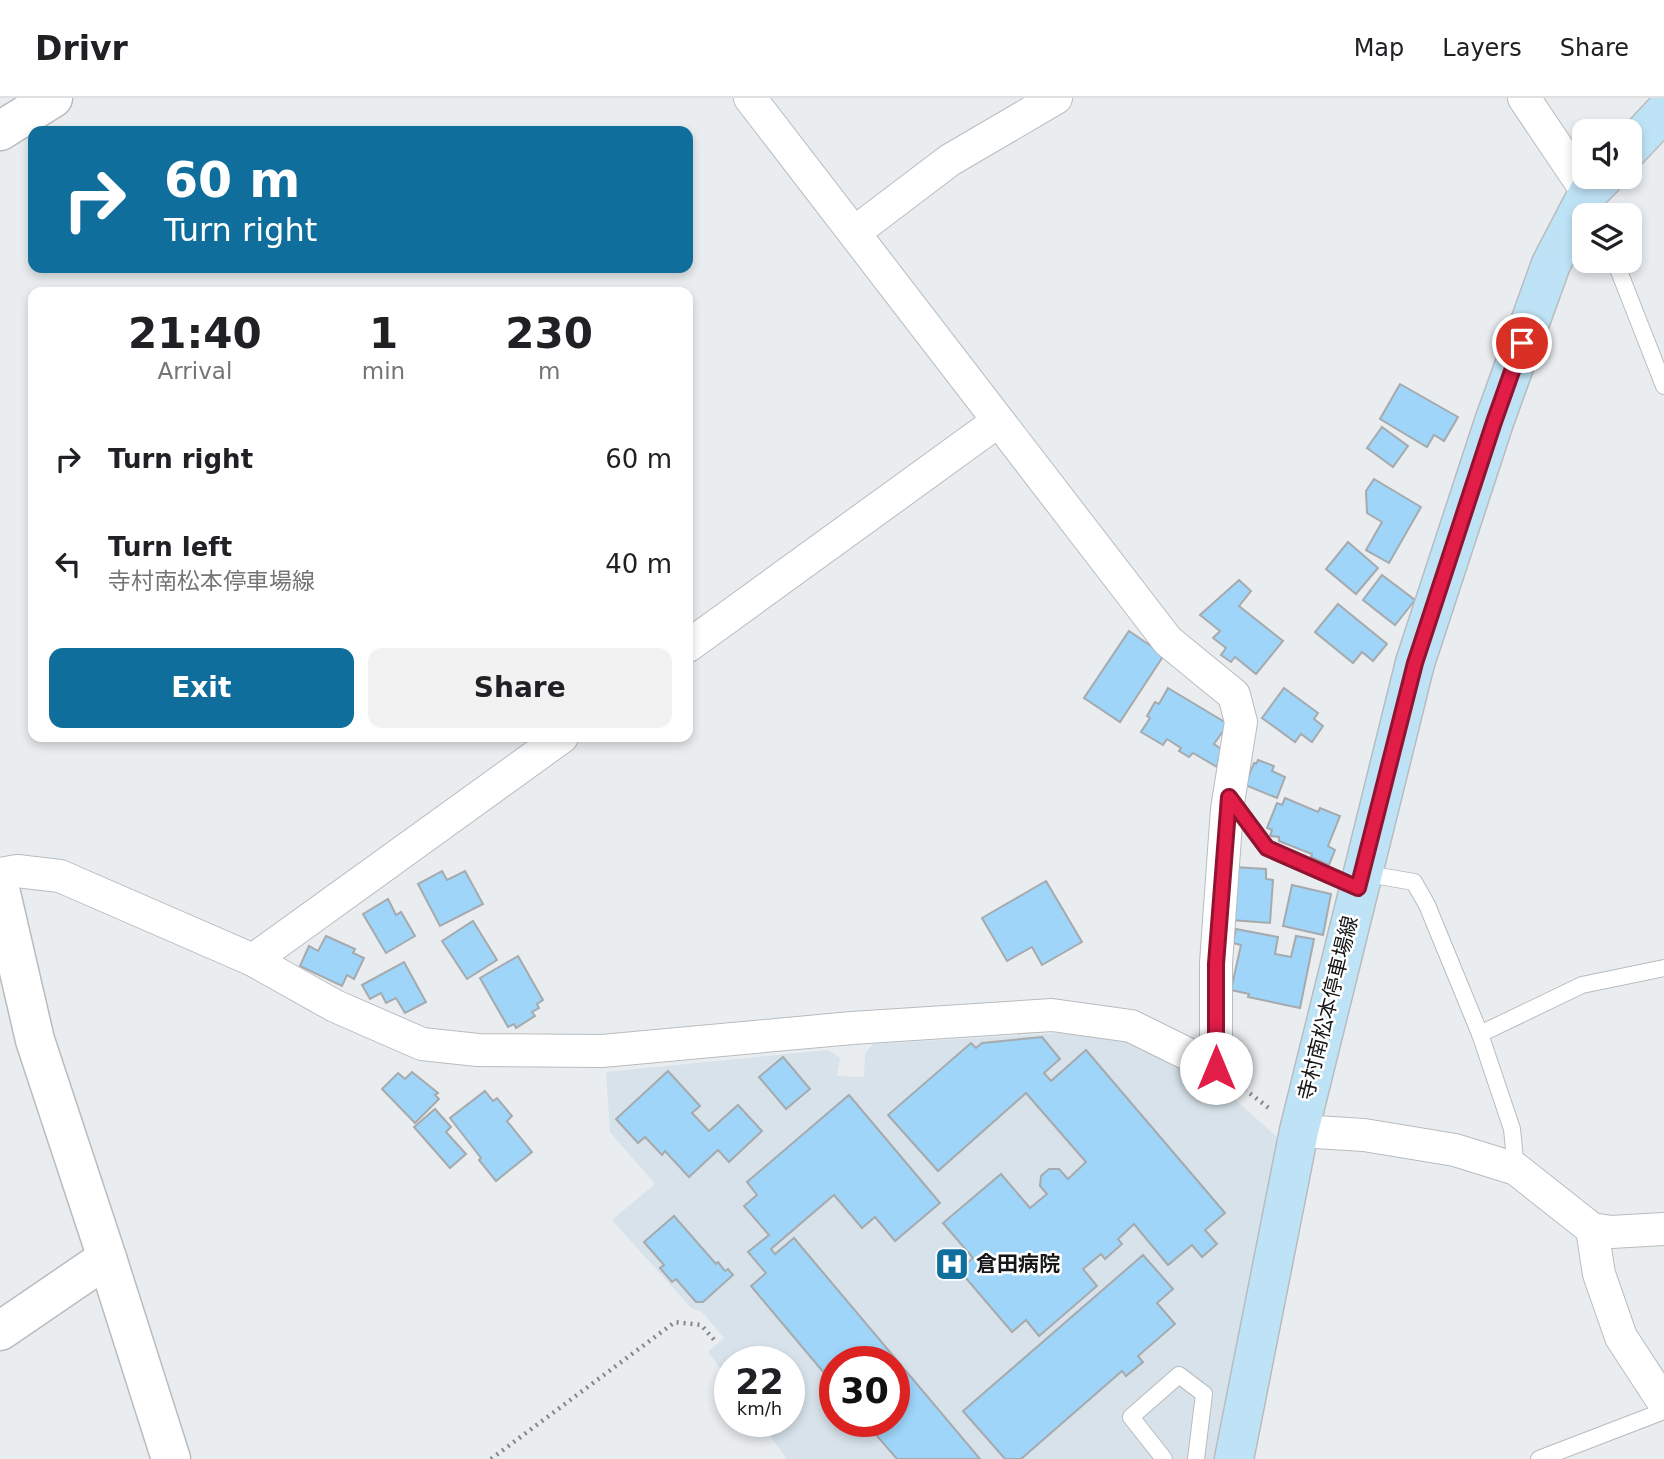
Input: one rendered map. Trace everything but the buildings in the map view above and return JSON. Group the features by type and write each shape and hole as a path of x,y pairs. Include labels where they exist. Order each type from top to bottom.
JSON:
{"main road":[{"path":"1642,135 1664,112"},
{"name":"寺村南松本停車場線","path":"1234,1459 1299,1131 1415,663 1494,422 1551,264 1596,195"}],"street":[{"path":"0,131 53,98"},
{"path":"0,874 17,872 60,877 253,960 335,1006 422,1044 478,1050 602,1051 852,1028 1052,1015 1132,1026 1216,1068 1216,964 1229,797 1241,722 1234,695 1168,642 750,98"},
{"path":"855,232 950,160 1056,98"},
{"path":"1524,98 1596,195"},
{"path":"693,642 997,422"},
{"path":"253,960 555,742"},
{"path":"0,889 34,1040 171,1459"},
{"path":"1299,1131 1364,1135 1455,1150 1516,1169 1591,1229 1611,1232 1664,1229"},
{"path":"1591,1229 1599,1274 1621,1337 1664,1403"},
{"path":"0,1331 107,1258"}],"lane":[{"path":"1620,273 1664,386"},
{"path":"1229,797 1267,848 1360,880 1414,882 1427,905 1480,1034 1512,1129 1516,1169"},
{"path":"1480,1034 1582,985 1664,968"},
{"path":"1164,1459 1131,1417 1180,1375 1204,1394 1196,1459"},
{"path":"1539,1459 1664,1411"}],"path":[{"path":"1216,1068 1299,1131"},
{"path":"491,1459 675,1322 701,1325 716,1342"}],"shaded area":[{"name":"倉田病院","path":"1094,1031 1138,1043 1216,1082 1279,1139 1213,1459 787,1459 771,1437 805,1437 805,1346 715,1346 724,1338 702,1312 691,1308 612,1220 655,1184 610,1132 606,1072 828,1050 840,1058 837,1076 864,1077 865,1053 873,1044"},
{"name":"倉田病院","path":"714,1347 714,1360 708,1352"}],"place":[{"name":"倉田病院","path":"952,1264"}],"route":[{"path":"1216,1068 1216,964 1229,797 1267,848 1358,888 1415,663 1522,343"}]}
